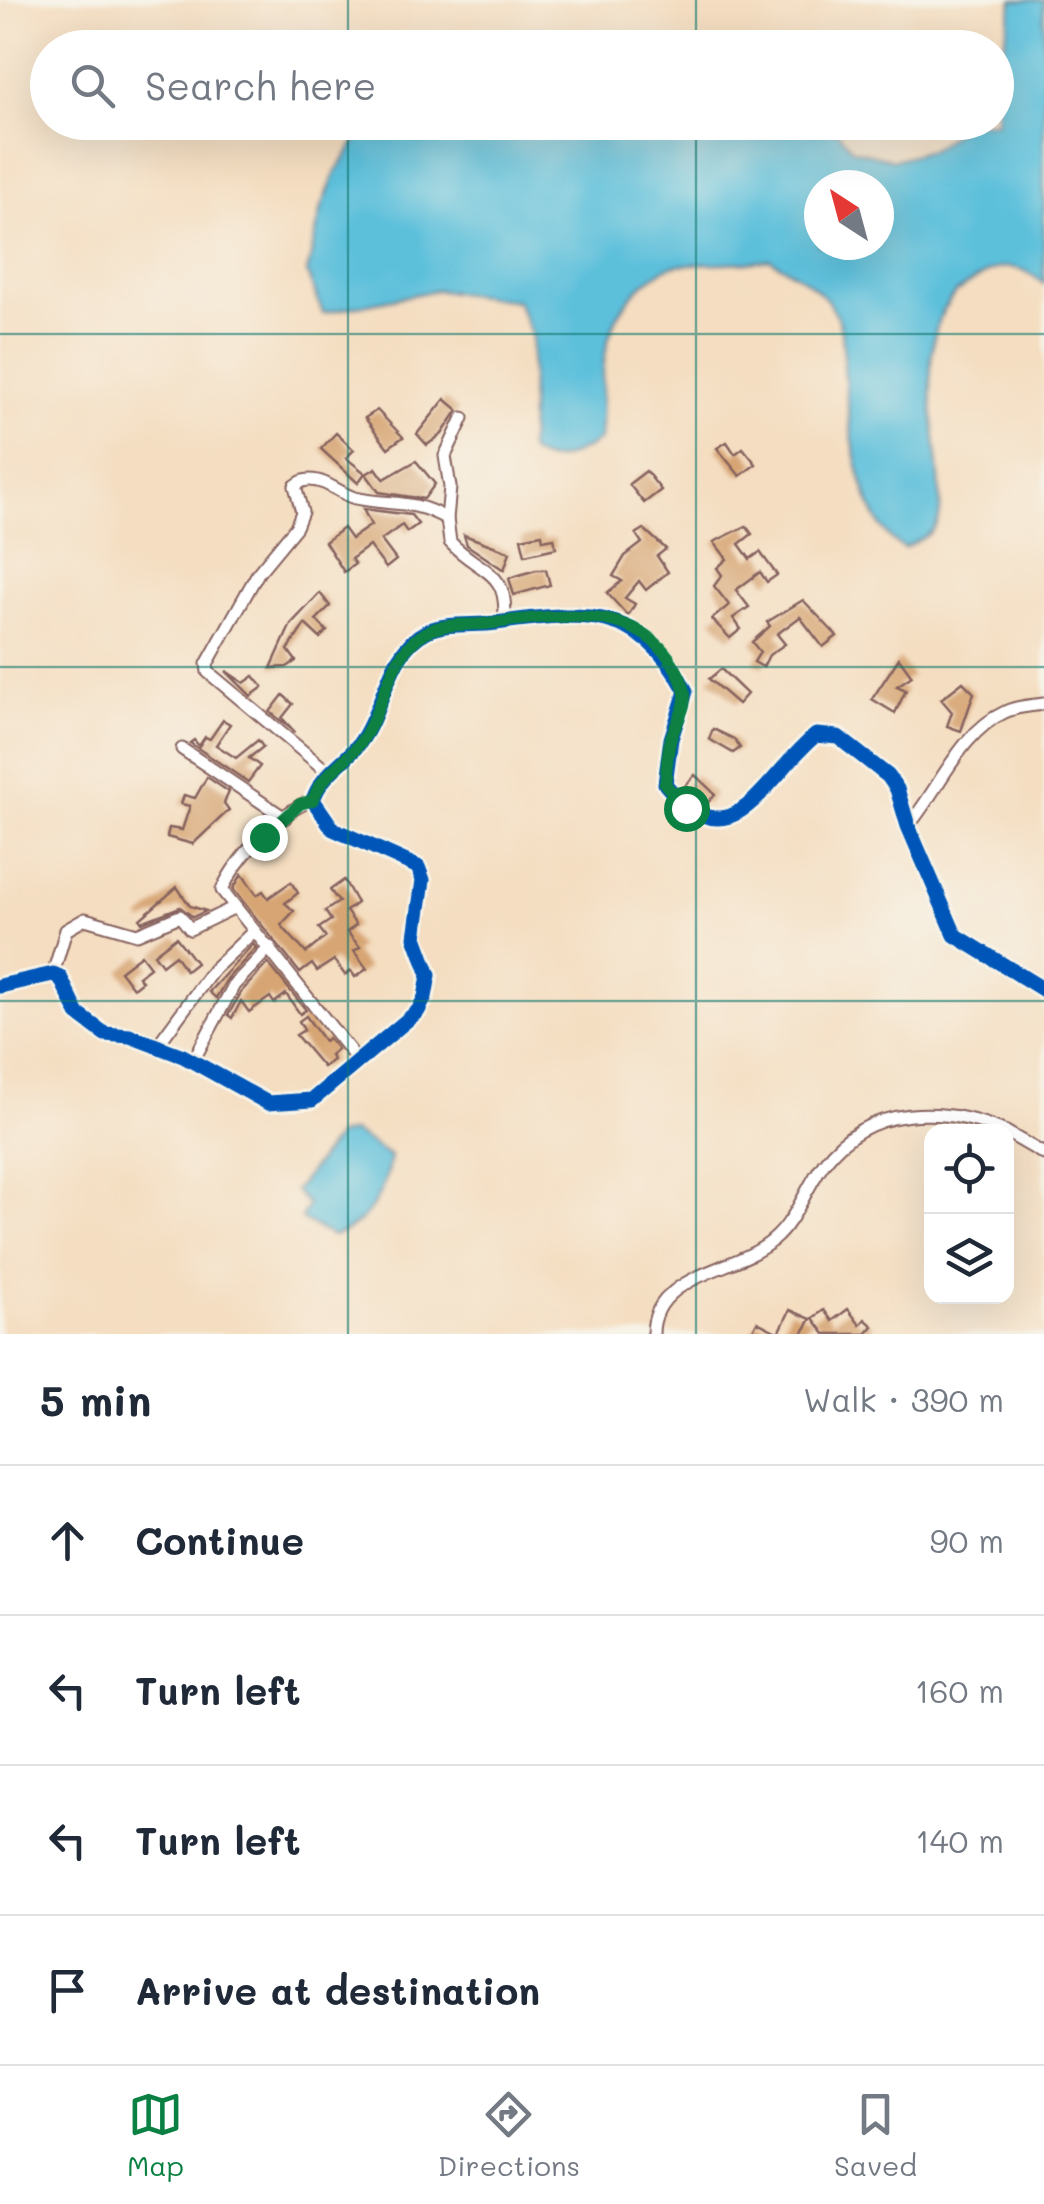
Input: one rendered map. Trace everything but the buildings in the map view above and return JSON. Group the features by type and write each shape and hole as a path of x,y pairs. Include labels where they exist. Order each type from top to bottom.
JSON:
{"street":[{"path":"464,418 445,456 450,486 450,542 500,580 507,596 504,622"},
{"path":"329,772 208,672 207,664 258,573 296,526 302,512 296,486 299,483 316,481 355,498 382,503 405,500 447,519"},
{"path":"359,1062 235,907 223,886 285,818 313,800 329,772 360,744 410,644 429,630 555,614 599,616 647,638 671,664 686,691 681,718 670,739 665,784 686,808 707,818 730,818 758,798 797,750 825,733 838,738 888,776 897,789 908,826 955,934 1044,990"},
{"path":"908,826 958,753 988,721 1008,710 1044,704"},
{"path":"182,749 285,818"},
{"path":"0,986 53,974 60,978 78,1014 105,1034 157,1046 194,1061 268,1103 312,1100 418,1012 429,975 415,937 423,880 418,867 403,857 333,829 313,800"},
{"path":"53,974 66,930 84,919 136,934 180,916 190,929 235,907"},
{"path":"157,1046 213,970 254,931"},
{"path":"194,1061 241,974 270,947"},
{"path":"653,1334 656,1310 667,1296 746,1258 775,1239 826,1160 866,1128 906,1112 945,1114 979,1124"},
{"path":"1014,1137 1044,1154"}],"water":[{"path":"1013,0 1044,0 1044,284 1022,270 999,268 959,290 942,313 931,367 939,519 932,530 904,548 889,537 867,498 850,422 842,336 835,312 815,288 770,259 677,265 642,285 624,306 608,341 600,440 555,459 537,457 529,451 532,336 517,301 437,290 323,313 307,273 322,207 336,172 357,140 844,140 853,150 894,160 933,149 945,140 1014,140 1014,30 1007,30"},
{"path":"353,1132 390,1156 388,1169 365,1216 332,1236 301,1219 308,1205 295,1191 338,1135"}],"cycle path":[{"path":"0,986 53,974 60,977 78,1014 105,1034 130,1036 183,1056 268,1103 312,1100 418,1011 429,975 415,937 423,880 418,867 333,829 313,800 317,790 361,741 403,652 427,631 452,625 582,616 628,628 649,642 686,691 671,739 665,784 689,807 710,817 729,816 746,807 816,735 838,737 888,776 897,789 908,826 955,935 1044,990"}],"route":[{"path":"264,837 300,804 313,800 317,786 360,744 378,712 398,660 410,644 429,630 555,614 599,616 626,624 647,638 671,664 686,691 681,718 670,739 665,784 686,808"}]}
